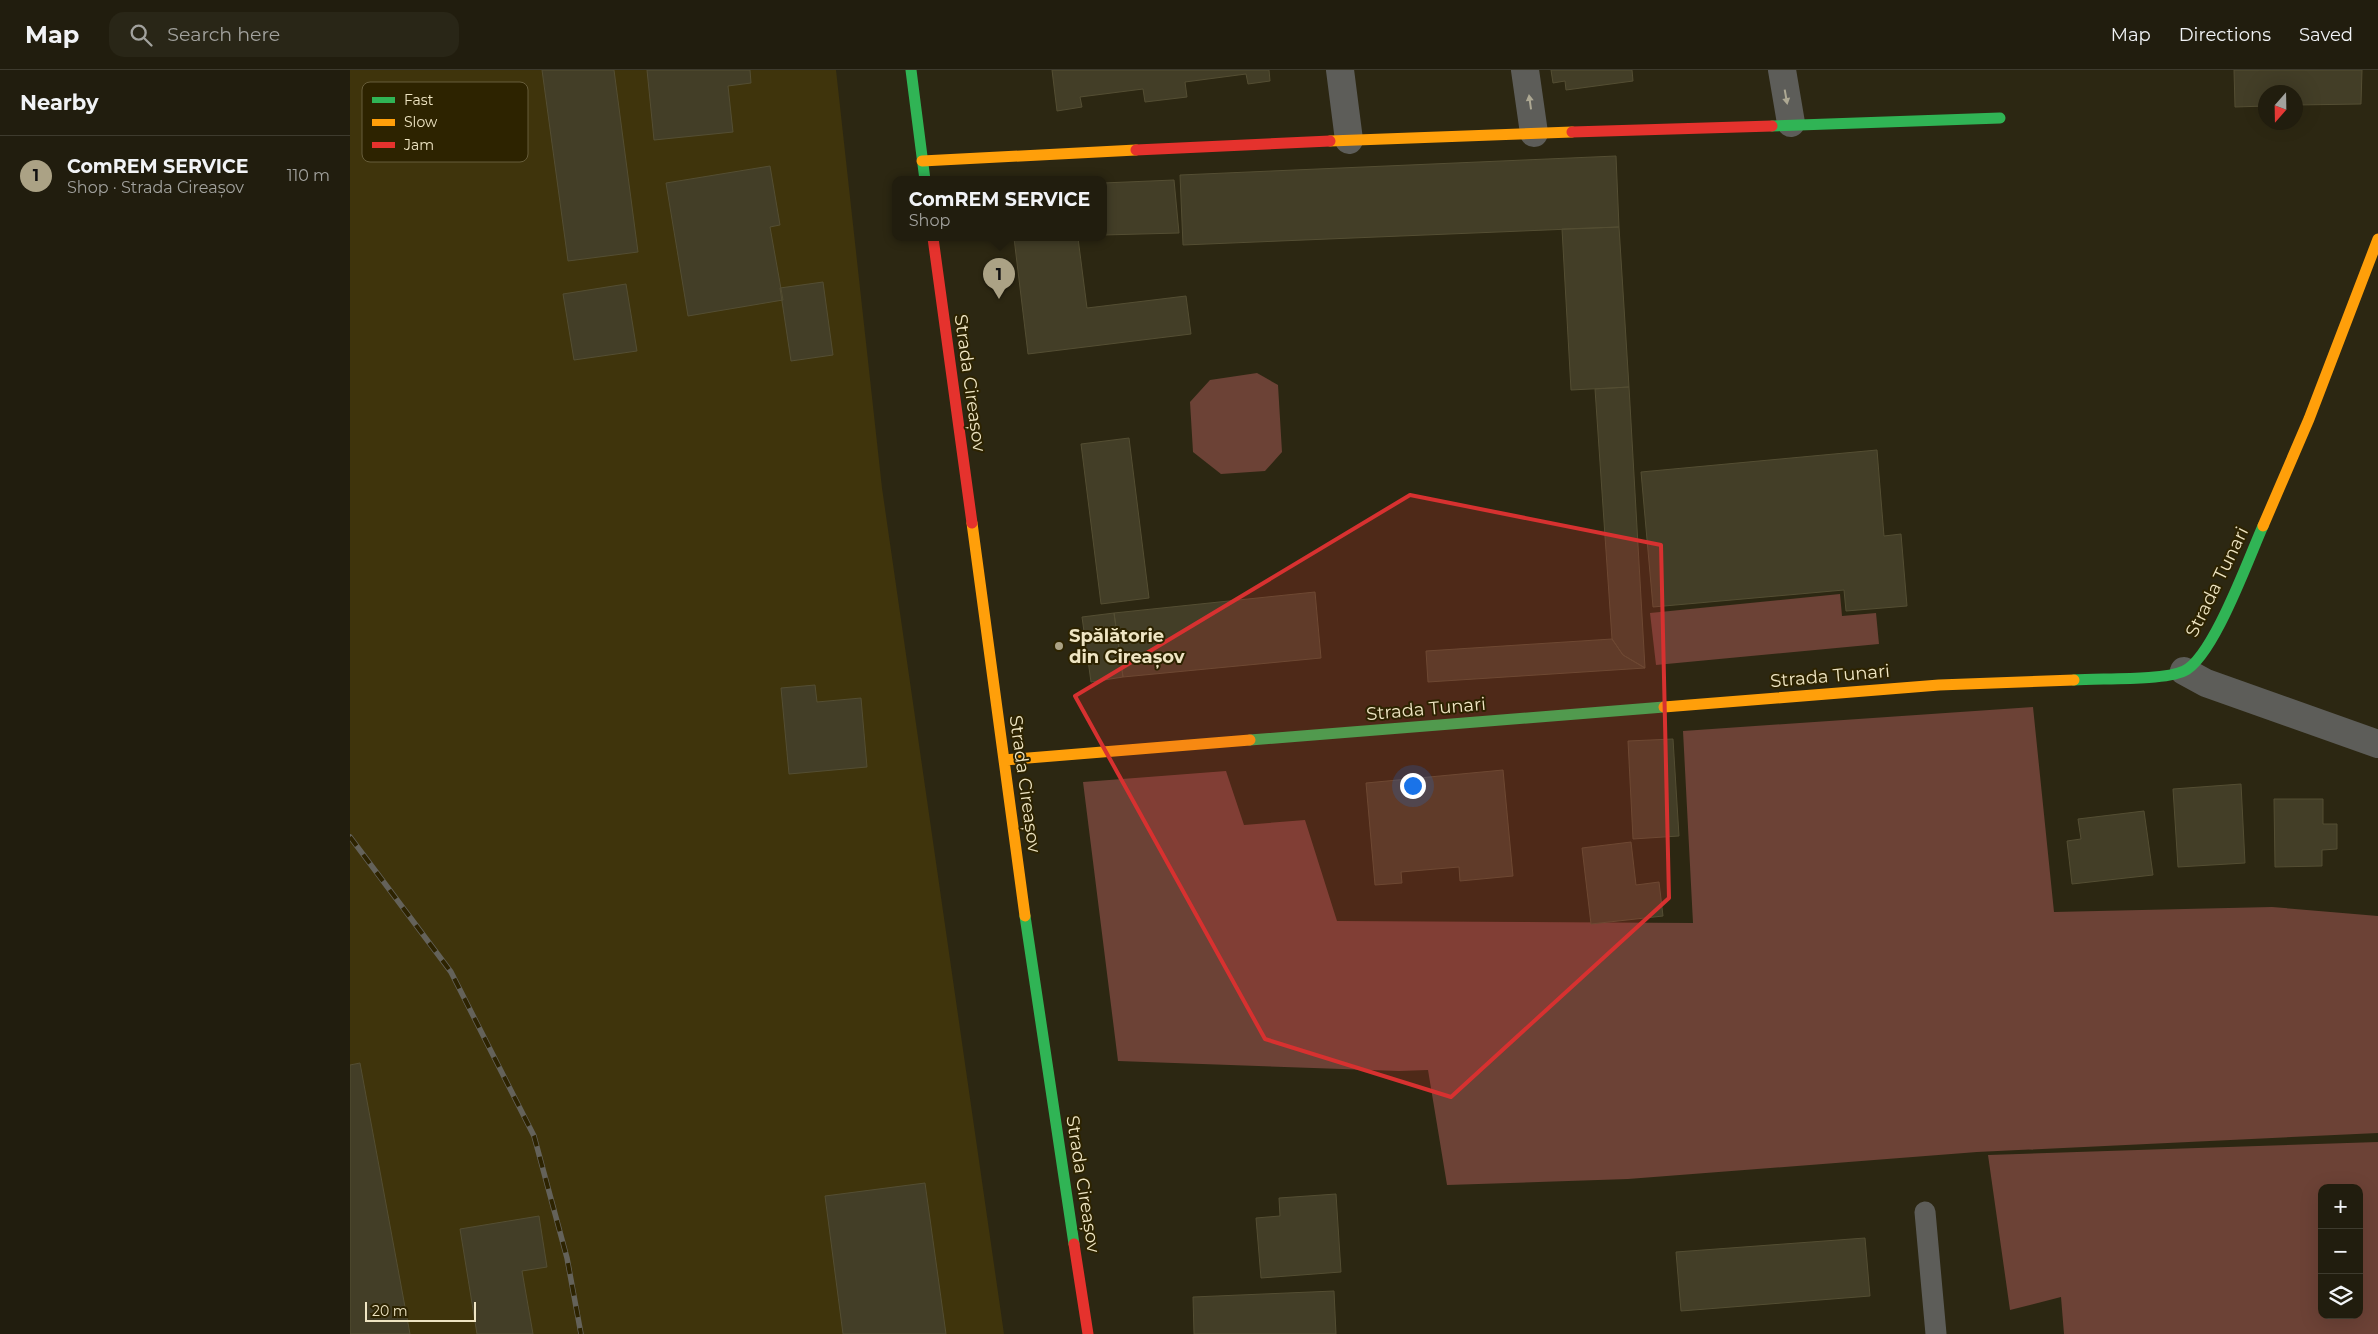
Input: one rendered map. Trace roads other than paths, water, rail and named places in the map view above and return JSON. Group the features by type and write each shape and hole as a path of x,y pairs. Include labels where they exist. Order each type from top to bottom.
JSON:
{"street":[{"path":"911,70 924,176"},
{"path":"1340,70 1349,140"},
{"path":"1525,70 1534,133"},
{"path":"1782,70 1791,124"},
{"path":"922,161 1349,140 1534,133 1722,129 1791,124 2000,118"},
{"name":"Strada Tunari","path":"1004,760 1939,685 2161,676 2184,671 2198,660 2222,620 2310,419 2378,239"},
{"name":"Strada Cireașov","path":"933,241 1031,962 1088,1334"},
{"path":"2184,671 2206,683 2378,744"}],"lane":[{"path":"1925,1212 1936,1334"}],"railway":[{"path":"350,837 451,972 534,1136 567,1258 581,1334"}],"place":[{"name":"ComREM SERVICE","path":"999,299"},
{"name":"Spălătorie din Cireașov","path":"1059,646"}]}
